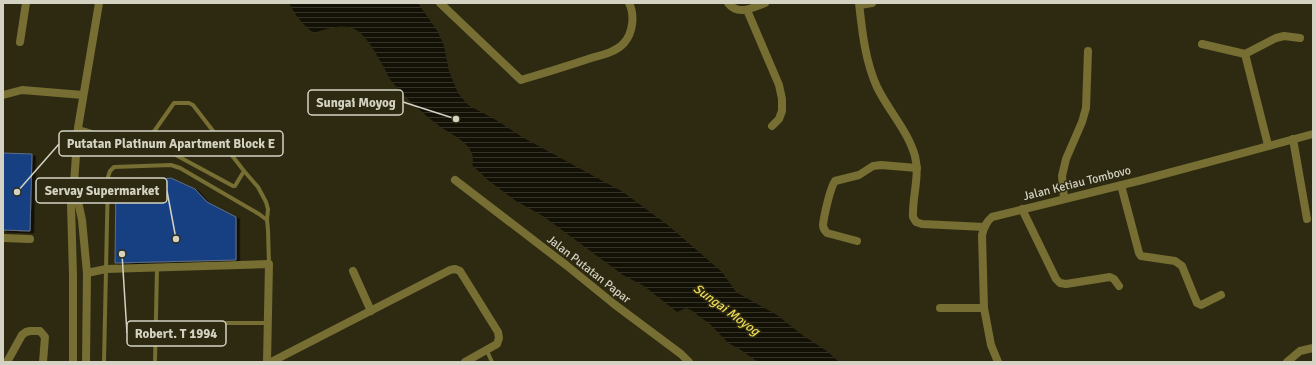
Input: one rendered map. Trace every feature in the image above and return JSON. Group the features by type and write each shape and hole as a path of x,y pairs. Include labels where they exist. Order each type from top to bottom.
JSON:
{"street":[{"path":"20,42 26,3"},
{"path":"73,362 71,205 82,95 99,3"},
{"path":"440,3 521,80 562,69 613,51 624,43 631,32 633,20 628,3"},
{"path":"728,3 733,8 741,11 765,3"},
{"path":"872,3 859,4 863,37 877,86 909,141 915,156 917,168 913,217 916,222 922,224 984,227 982,245 984,308 991,345 998,362"},
{"path":"747,10 778,86 782,100 782,111 779,119 772,126"},
{"path":"1202,44 1245,54 1276,38 1284,36 1300,38"},
{"path":"1064,198 1062,176 1066,159 1082,122 1086,108 1088,51"},
{"path":"1245,54 1268,145"},
{"path":"3,95 22,90 82,95"},
{"name":"Jalan Ketiau Tombovo","path":"984,227 987,221 992,217 1121,185 1313,134"},
{"path":"1293,139 1307,219"},
{"path":"857,241 827,233 824,230 823,225 834,181 859,175 873,166 882,165 917,168"},
{"name":"Jalan Putatan Papar","path":"455,180 537,242 614,304 681,354 689,362"},
{"path":"74,183 82,220 87,273 86,362"},
{"path":"1121,185 1141,256 1175,260 1179,262 1199,305 1221,295"},
{"path":"1022,209 1056,279 1060,283 1066,284 1110,278 1114,279 1119,286"},
{"path":"3,238 30,239"},
{"path":"87,273 106,269 269,264 267,362"},
{"path":"271,362 450,270 455,269 460,272 498,332 499,338 497,344 465,362"},
{"path":"353,272 371,311"},
{"path":"940,308 984,308"},
{"path":"7,362 22,335 30,331 40,331 45,337 43,362"},
{"path":"1287,362 1300,351 1313,348"}],"lane":[{"path":"148,140 174,103 192,104 258,187 265,198 268,209 266,220 268,230 269,264"},
{"path":"78,128 123,140 148,140 233,186 235,186 244,171"},
{"path":"104,362 108,177 110,171 114,167 171,165 180,168 259,214 266,220"},
{"path":"202,181 207,172"},
{"path":"155,362 157,268"},
{"path":"156,323 268,323"},
{"path":"487,351 492,362"}],"water":[{"path":"289,3 418,3 438,32 444,46 449,71 458,93 468,105 496,120 522,137 623,192 669,226 722,272 736,292 777,315 801,334 828,352 839,362 758,362 728,343 711,325 691,310 686,308 677,312 644,286 623,275 543,216 516,201 488,180 472,165 472,152 464,142 442,128 423,113 391,81 369,42 363,35 348,27 339,27 314,33 300,20"}],"building":[{"path":"3,153 32,154 30,231 3,230"},
{"path":"171,178 195,189 207,202 236,217 236,260 115,263 116,184"}],"place":[{"name":"Sungai Moyog","path":"456,119"},
{"name":"Putatan Platinum Apartment Block E","path":"17,192"},
{"name":"Servay Supermarket","path":"176,239"},
{"name":"Robert. T 1994","path":"122,254"}]}
